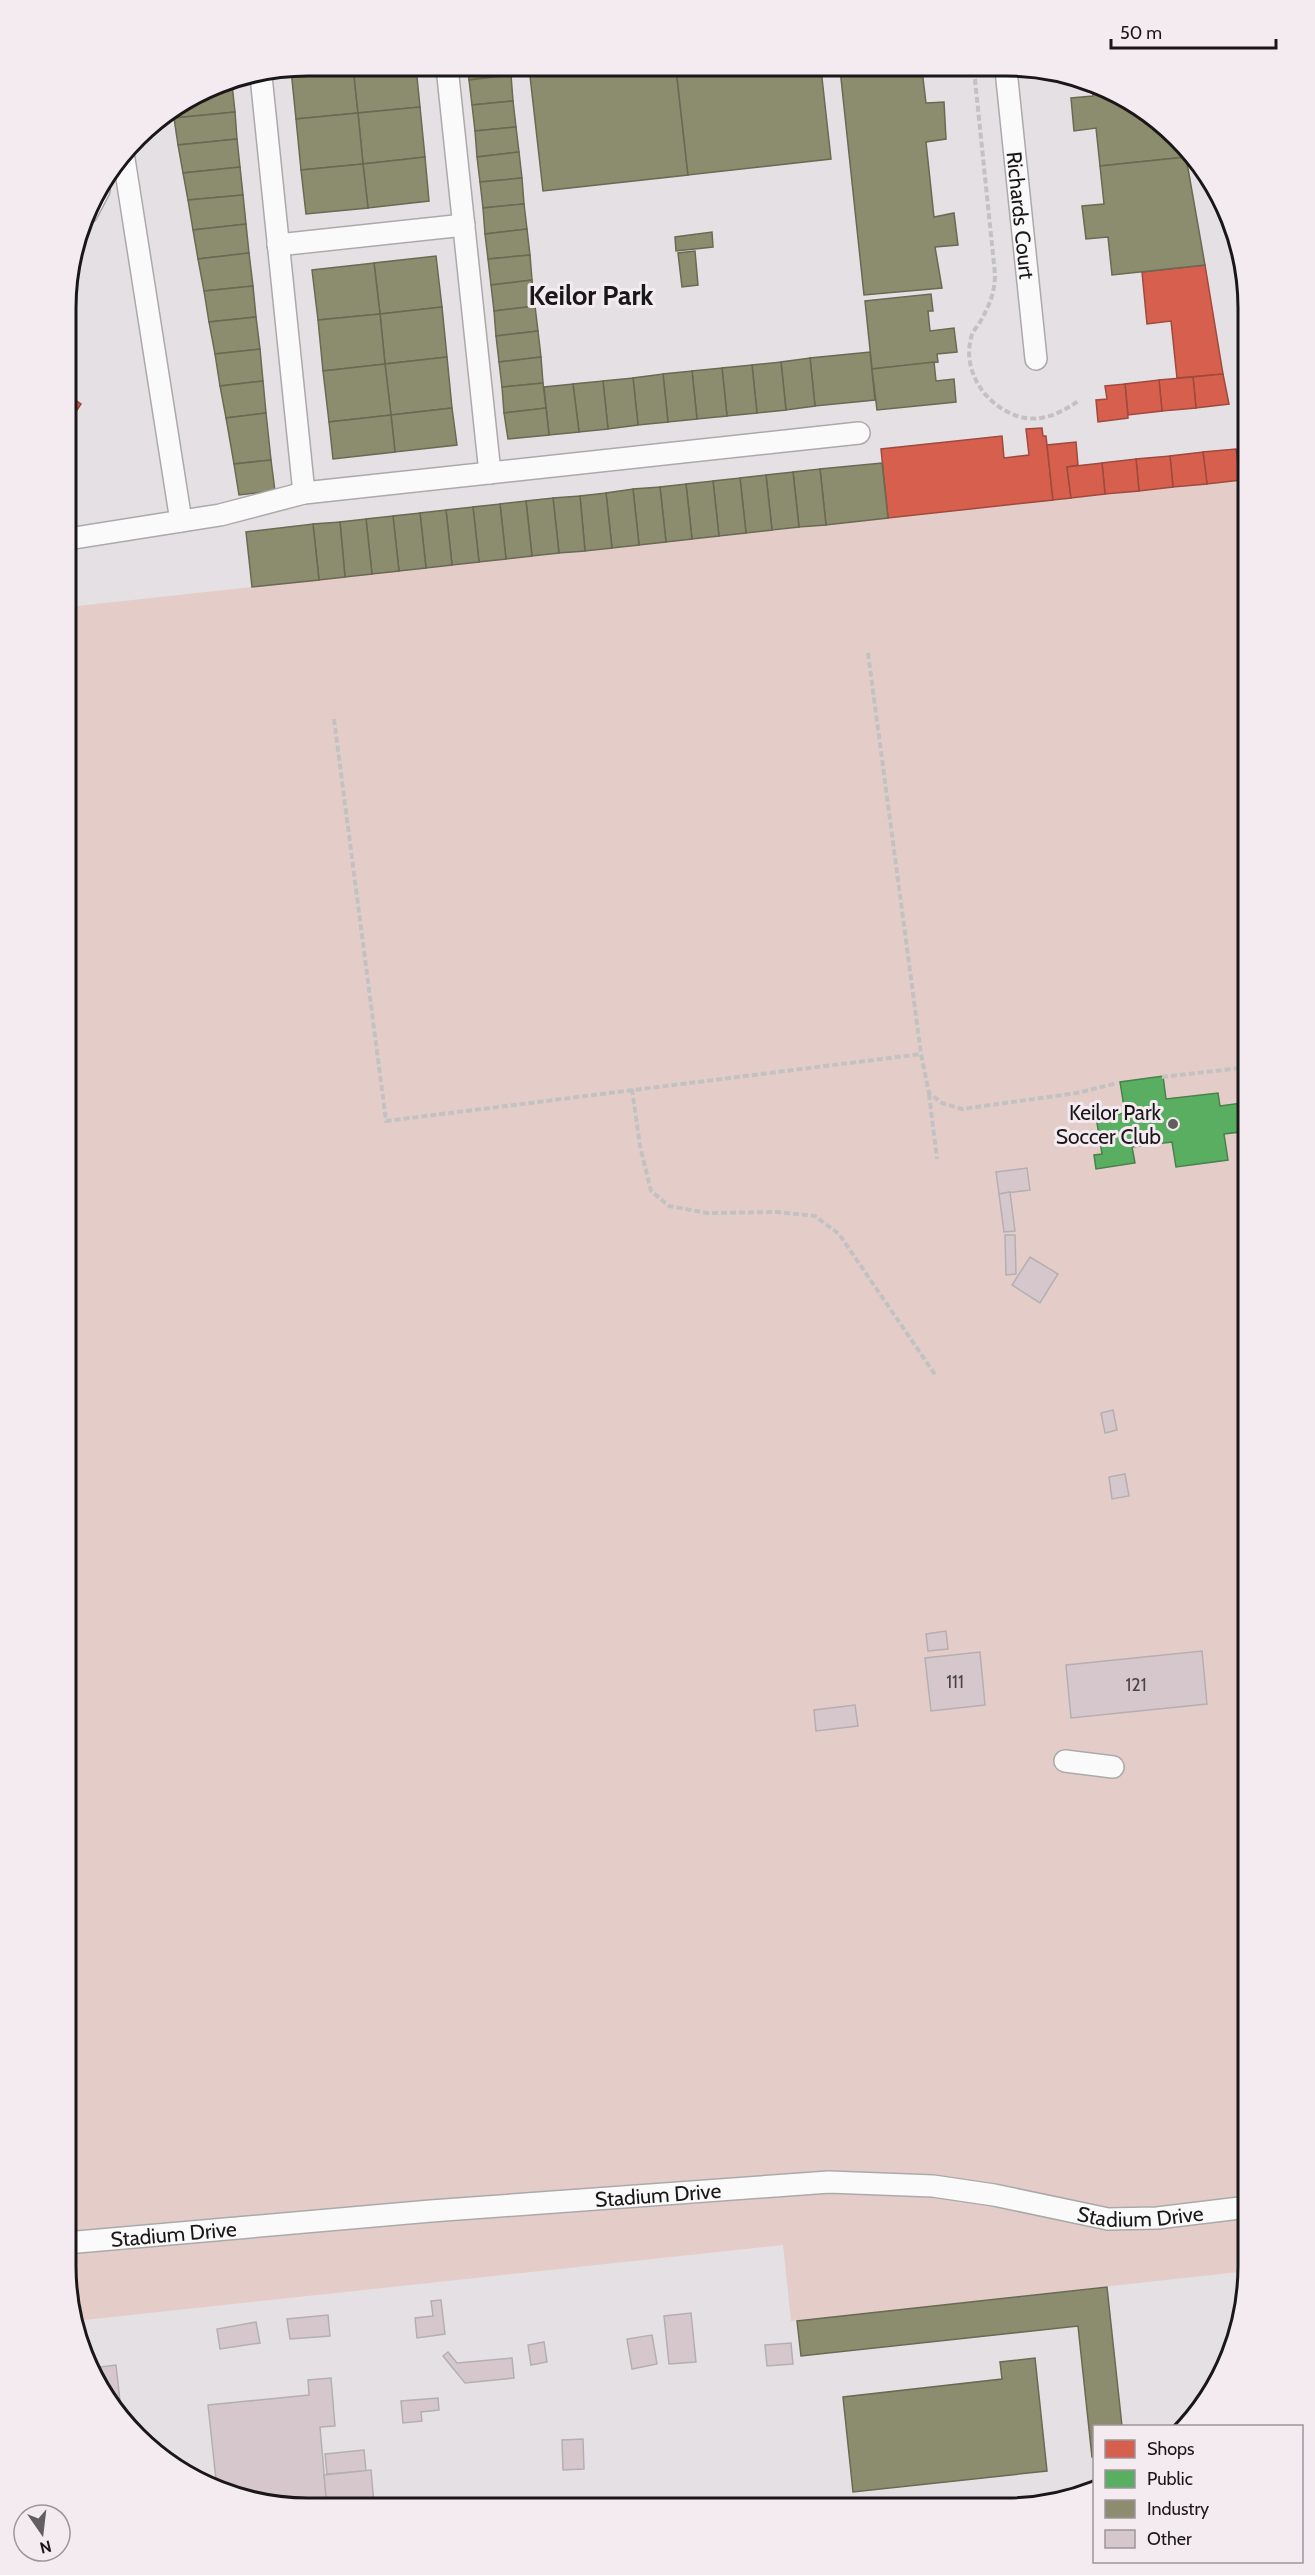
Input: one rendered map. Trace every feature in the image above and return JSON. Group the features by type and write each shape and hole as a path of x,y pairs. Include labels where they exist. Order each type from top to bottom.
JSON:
{"street":[{"path":"448,76 490,473"},
{"name":"Richards Court","path":"1007,76 1036,359"},
{"path":"262,81 304,493"},
{"path":"125,167 181,521"},
{"path":"278,244 464,225"},
{"path":"76,538 220,515 304,493 859,433"},
{"path":"1065,1761 1113,1767"},
{"name":"Stadium Drive","path":"76,2242 716,2188 829,2182 933,2186 994,2195 1108,2219 1156,2218 1238,2208"}],"path":[{"path":"975,76 995,291 971,335 968,356 975,378 985,397 999,408 1021,419 1038,420 1064,411 1078,401"},
{"path":"867,653 921,1054 938,1159"},
{"path":"334,719 386,1121 921,1054"},
{"path":"1162,1077 1238,1067"},
{"path":"929,1093 942,1103 962,1109 1077,1094 1117,1083"},
{"path":"632,1089 640,1146 651,1191 669,1206 707,1213 777,1212 815,1216 839,1234 936,1376"}],"shaded area":[{"path":"1238,480 1238,2272 791,2321 783,2245 83,2320 76,2266 76,606"}],"building: Shops":[{"path":"1205,265 1223,374 1177,378 1171,321 1147,324 1142,272"},
{"path":"1223,374 1229,404 1196,408 1193,377"},
{"path":"1193,377 1196,408 1162,411 1159,380"},
{"path":"1159,380 1162,411 1128,415 1125,384"},
{"path":"1125,384 1128,418 1098,422 1096,400 1107,399 1105,386"},
{"path":"76,401 81,404 76,412"},
{"path":"1042,428 1043,436 1046,436 1053,500 888,518 881,449 1002,436 1004,458 1029,455 1026,429"},
{"path":"1076,442 1078,465 1067,467 1071,498 1053,500 1047,445"},
{"path":"1236,449 1238,480 1207,484 1203,452"},
{"path":"1203,452 1207,484 1173,487 1170,456"},
{"path":"1170,456 1173,487 1139,491 1136,459"},
{"path":"1136,459 1139,491 1105,494 1102,463"},
{"path":"1102,463 1105,494 1071,498 1067,467"}],"building: Public":[{"name":"Keilor Park Soccer Club","path":"1163,1076 1166,1099 1218,1093 1220,1106 1238,1104 1238,1132 1224,1134 1228,1160 1176,1167 1172,1142 1132,1147 1135,1163 1096,1169 1094,1155 1102,1154 1096,1117 1125,1113 1120,1082"}],"building: Industry":[{"path":"354,76 358,113 296,119 292,77"},
{"path":"354,76 417,76 420,107 358,113"},
{"path":"469,76 503,76 469,80"},
{"path":"511,76 513,101 472,105 469,80"},
{"path":"530,76 677,76 688,175 543,191"},
{"path":"677,76 822,76 831,159 688,175"},
{"path":"841,76 923,76 926,103 944,102 946,139 926,142 934,217 954,213 958,245 935,247 942,288 864,295"},
{"path":"233,90 235,112 178,118 206,100"},
{"path":"1093,93 1109,100 1135,116 1159,134 1182,157 1100,166 1096,128 1074,131 1071,98 1093,96"},
{"path":"513,101 516,127 475,131 472,105"},
{"path":"420,107 425,157 363,164 358,113"},
{"path":"235,112 237,139 178,145 174,120 178,118"},
{"path":"358,113 363,164 301,170 296,119"},
{"path":"516,127 519,152 477,157 475,131"},
{"path":"237,139 240,167 183,173 178,145"},
{"path":"519,152 522,178 480,182 477,157"},
{"path":"425,157 429,201 368,208 363,164"},
{"path":"1182,157 1187,164 1205,265 1112,275 1108,237 1086,239 1082,206 1104,204 1100,166"},
{"path":"363,164 368,208 306,214 301,170"},
{"path":"240,167 243,195 188,200 183,173"},
{"path":"522,178 524,204 483,208 480,182"},
{"path":"243,195 246,224 193,230 188,200"},
{"path":"524,204 527,229 485,234 483,208"},
{"path":"246,224 249,253 198,259 193,230"},
{"path":"527,229 530,255 488,259 485,234"},
{"path":"712,232 713,247 676,251 675,237"},
{"path":"695,251 698,285 682,287 678,253"},
{"path":"249,253 253,286 204,291 198,259"},
{"path":"530,255 532,280 491,285 488,259"},
{"path":"436,256 442,307 380,314 374,263"},
{"path":"374,263 380,314 318,320 312,270"},
{"path":"532,280 535,306 494,311 491,285"},
{"path":"253,286 256,317 209,322 204,291"},
{"path":"931,294 933,311 928,311 930,331 954,328 957,352 937,354 938,362 872,369 865,301"},
{"path":"535,306 538,331 496,336 494,311"},
{"path":"442,307 447,357 385,364 380,314"},
{"path":"380,314 385,364 323,371 318,320"},
{"path":"256,317 260,349 215,354 209,322"},
{"path":"538,331 541,357 499,362 496,336"},
{"path":"260,349 263,381 220,386 215,354"},
{"path":"870,352 875,400 815,406 810,358"},
{"path":"447,357 452,408 391,415 385,364"},
{"path":"541,357 543,383 502,387 499,362"},
{"path":"810,358 815,406 786,410 781,362"},
{"path":"781,362 786,410 757,413 752,365"},
{"path":"934,362 936,381 954,379 956,402 877,410 872,369"},
{"path":"385,364 391,415 329,422 323,371"},
{"path":"752,365 757,413 727,416 722,368"},
{"path":"722,368 727,416 697,419 692,371"},
{"path":"692,371 697,419 668,422 663,374"},
{"path":"663,374 668,422 638,425 633,378"},
{"path":"633,378 638,425 608,429 603,381"},
{"path":"263,381 266,413 226,418 220,386"},
{"path":"603,381 608,429 579,432 573,384"},
{"path":"543,383 546,408 504,413 502,387"},
{"path":"573,384 579,432 549,435 544,387"},
{"path":"452,408 457,445 395,452 391,415"},
{"path":"546,408 549,435 508,439 504,413"},
{"path":"266,413 271,460 234,464 226,418"},
{"path":"391,415 395,452 333,459 329,422"},
{"path":"271,460 275,491 239,495 234,464"},
{"path":"882,463 888,518 826,525 820,469"},
{"path":"820,469 826,525 799,527 793,472"},
{"path":"793,472 799,527 772,530 766,475"},
{"path":"766,475 772,530 746,533 740,478"},
{"path":"740,478 746,533 719,536 713,481"},
{"path":"713,481 719,536 692,539 686,484"},
{"path":"686,484 692,539 666,542 660,487"},
{"path":"660,487 666,542 639,545 633,489"},
{"path":"633,489 639,545 612,548 606,493"},
{"path":"606,493 612,548 585,551 580,496"},
{"path":"580,496 585,551 559,553 553,498"},
{"path":"553,498 559,553 532,556 526,501"},
{"path":"526,501 532,556 506,559 500,504"},
{"path":"500,504 506,559 479,562 473,507"},
{"path":"473,507 479,562 452,565 446,510"},
{"path":"446,510 452,565 426,568 420,513"},
{"path":"420,513 426,568 399,571 393,516"},
{"path":"393,516 399,571 372,574 366,519"},
{"path":"366,519 372,574 345,577 340,522"},
{"path":"340,522 345,577 319,580 313,524"},
{"path":"313,524 319,580 252,587 246,532"},
{"path":"1107,2287 1122,2425 1093,2425 1092,2457 1078,2326 801,2356 797,2321"},
{"path":"1035,2358 1047,2471 853,2492 843,2397 1002,2379 1000,2362"}],"building: Other":[{"path":"1027,1168 1030,1190 999,1194 996,1172"},
{"path":"1010,1192 1015,1231 1004,1232 999,1194"},
{"path":"1005,1235 1015,1235 1016,1274 1006,1275"},
{"path":"1030,1257 1058,1274 1040,1303 1012,1285"},
{"path":"1113,1410 1117,1430 1105,1433 1101,1413"},
{"path":"1125,1474 1129,1496 1112,1499 1109,1477"},
{"path":"946,1631 948,1649 928,1651 926,1634"},
{"path":"1202,1651 1207,1704 1071,1718 1066,1665"},
{"path":"980,1652 985,1705 931,1711 925,1658"},
{"path":"855,1705 858,1726 816,1731 814,1710"},
{"path":"441,2300 445,2334 417,2338 415,2318 433,2316 431,2301"},
{"path":"691,2313 696,2362 669,2364 664,2316"},
{"path":"328,2315 330,2336 290,2339 287,2319"},
{"path":"256,2322 260,2343 220,2349 217,2329"},
{"path":"652,2335 657,2364 632,2369 627,2339"},
{"path":"544,2342 547,2362 531,2365 528,2345"},
{"path":"791,2343 793,2364 767,2366 765,2345"},
{"path":"448,2352 457,2363 512,2358 514,2378 465,2383 443,2356"},
{"path":"116,2365 120,2401 116,2395 99,2367"},
{"path":"331,2378 335,2426 320,2427 326,2498 279,2497 249,2491 216,2479 208,2405 309,2395 308,2380"},
{"path":"438,2398 439,2410 421,2412 422,2421 403,2423 401,2401"},
{"path":"583,2439 584,2469 563,2470 562,2440"},
{"path":"364,2450 366,2471 327,2474 325,2454"},
{"path":"371,2470 373,2498 326,2498 324,2475"}],"place":[{"name":"Keilor Park Soccer Club","path":"1173,1124"}],"district":[{"name":"Keilor Park","path":"591,295"}]}
